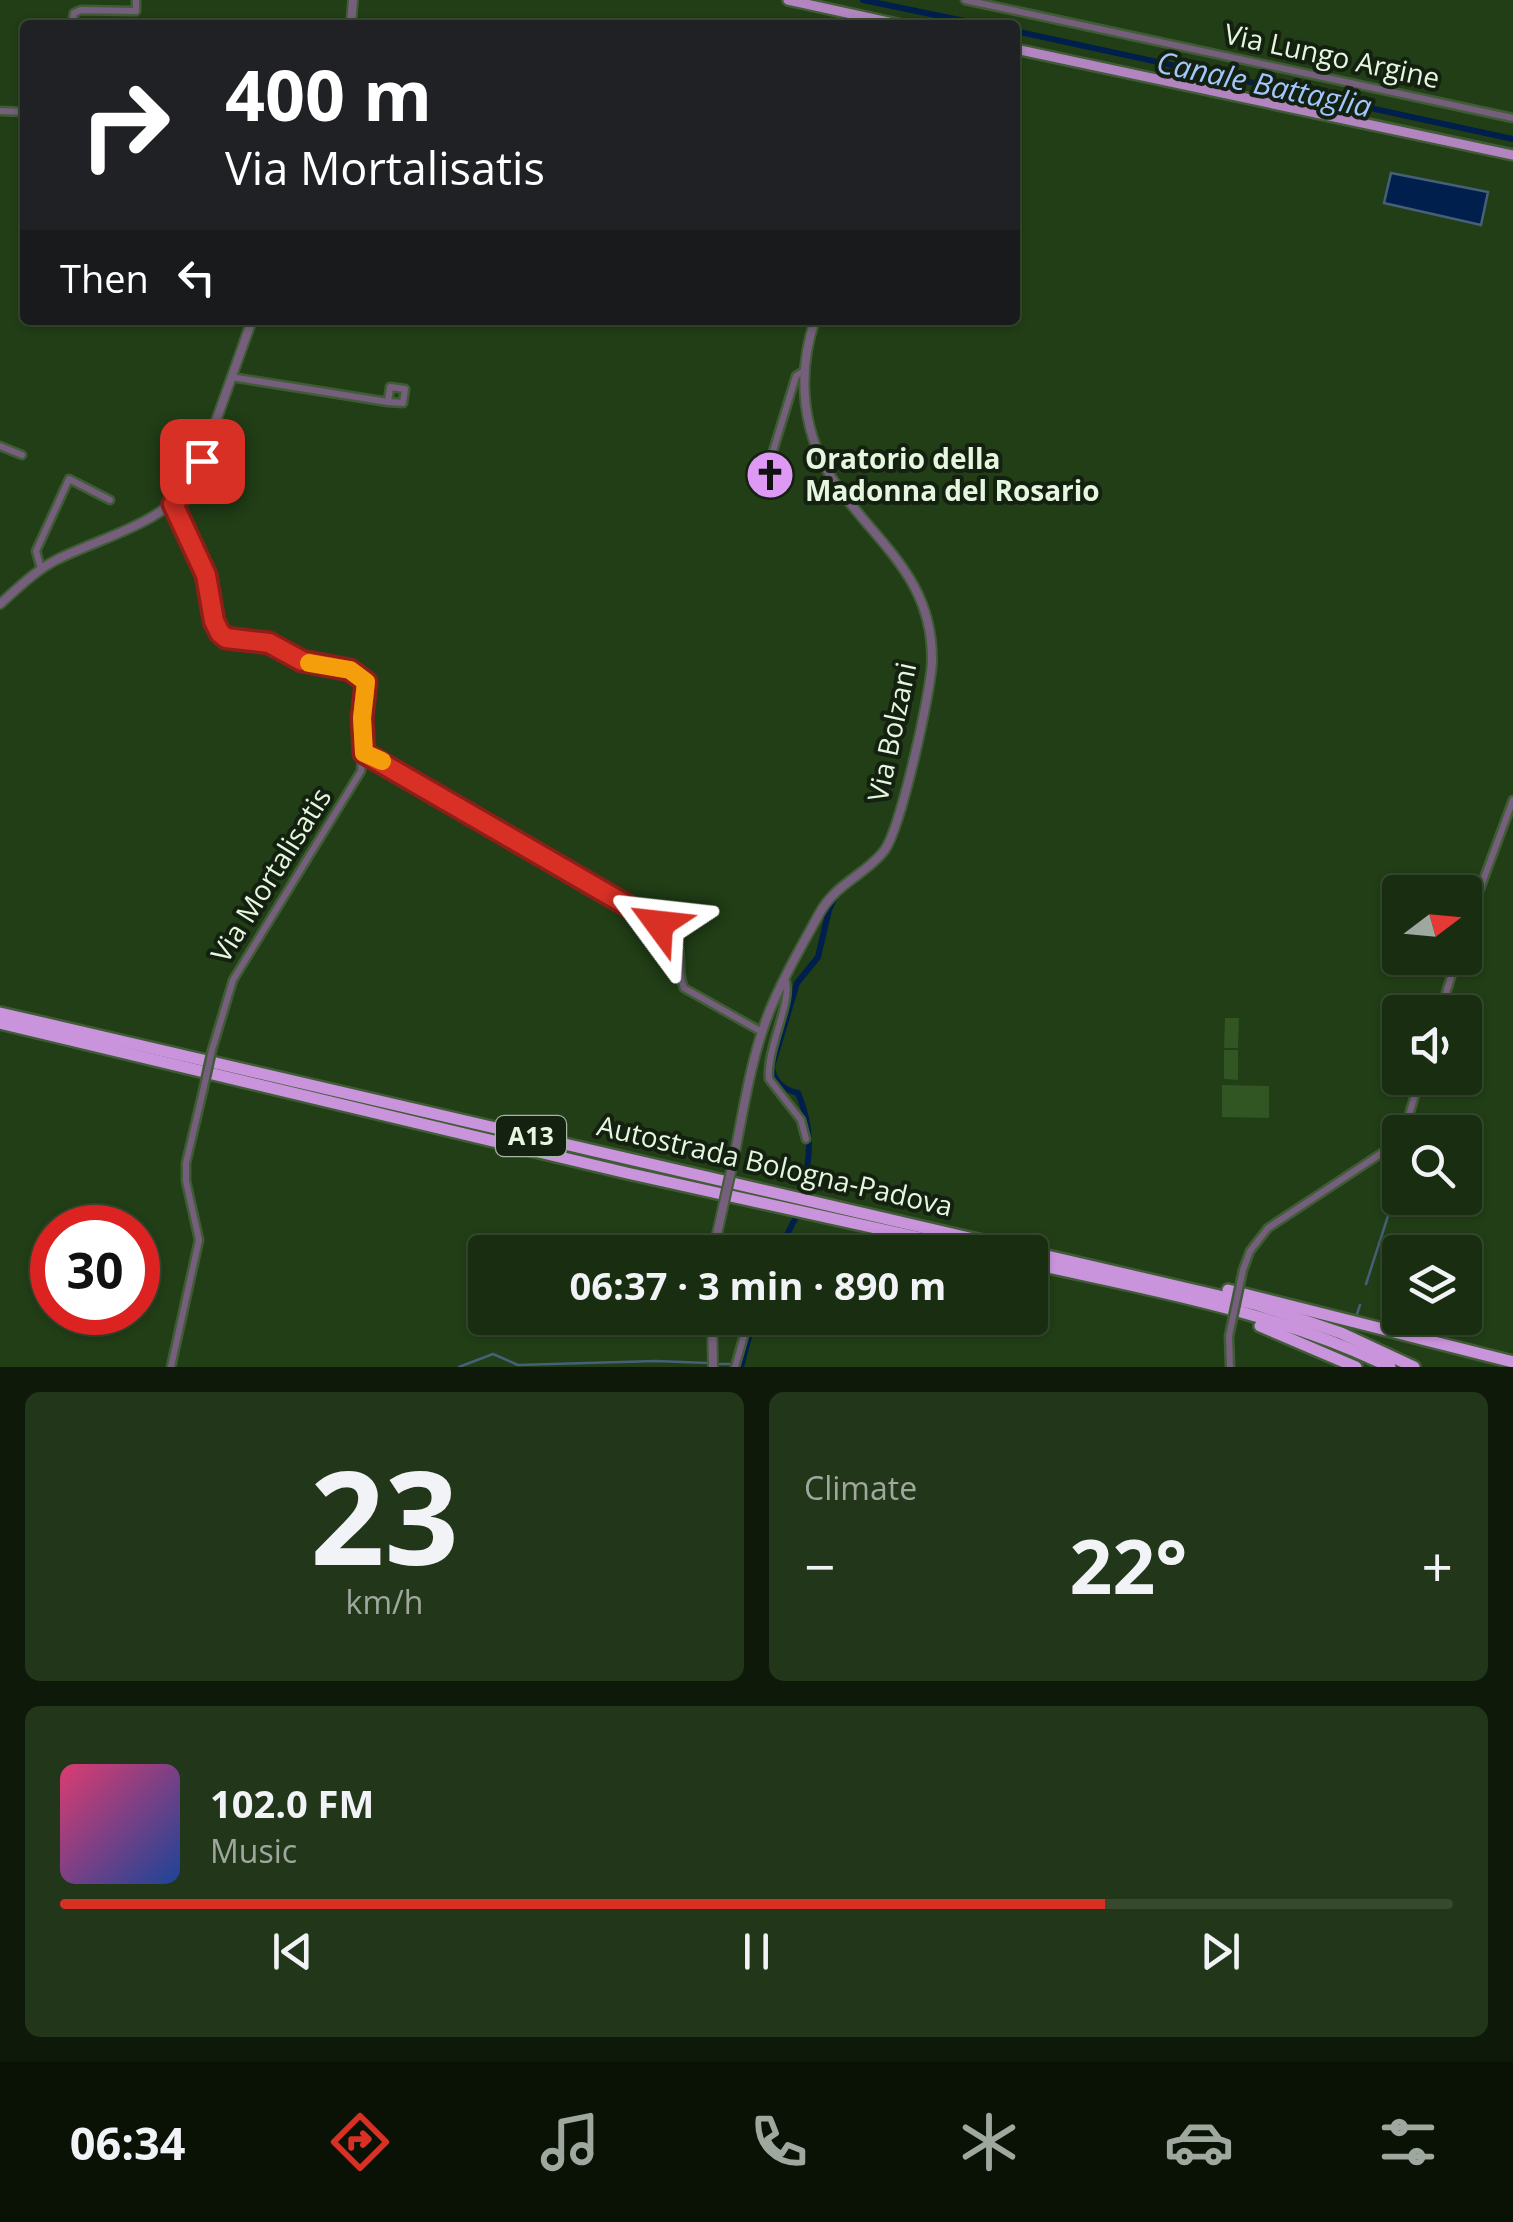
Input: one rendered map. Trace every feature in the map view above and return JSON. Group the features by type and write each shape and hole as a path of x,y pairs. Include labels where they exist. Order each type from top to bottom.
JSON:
{"highway":[{"name":"Autostrada Bologna-Padova","path":"0,1012 1258,1305 1341,1333 1414,1367"},
{"name":"Autostrada Bologna-Padova","path":"0,1023 908,1235"},
{"name":"A13","path":"1062,1258 1142,1270 1266,1298 1513,1362"},
{"path":"1048,1267 1176,1296 1328,1340 1390,1367"},
{"path":"1176,1296 1206,1310 1301,1341 1356,1367"}],"main road":[{"path":"788,0 862,20"},
{"path":"1020,50 1513,155"}],"street":[{"path":"73,20 74,13 81,10 136,11 136,0"},
{"name":"Via Lungo Argine","path":"965,0 1513,118"},
{"path":"0,604 41,569 170,507 196,477 250,325"},
{"name":"Via Bolzani","path":"716,1235 762,1032 829,897 877,858 892,837 932,664 928,620 906,569 838,488 817,448 806,410 804,372 814,325"},
{"name":"Via Bolzani","path":"782,478 770,468 770,461 796,376 804,372"},
{"path":"231,376 388,402"},
{"path":"0,446 22,455"},
{"path":"41,569 36,551 68,480 110,500"},
{"name":"Via Mortalisatis","path":"170,507 206,575 214,621 220,633 226,638 269,643 302,661 350,670 366,682 364,753 354,784 233,980 212,1050 186,1163 199,1240 171,1367"},
{"path":"364,753 669,930 681,948 680,980 684,988 762,1032"},
{"path":"1482,883 1513,800"},
{"name":"Via Bolzani","path":"785,979 789,988 787,1001 770,1048 768,1079 801,1120 806,1138"},
{"path":"1230,1367 1228,1336 1250,1251 1268,1228 1382,1155"},
{"path":"712,1335 713,1367"},
{"path":"735,1367 744,1335"}],"green space":[{"path":"1225,1018 1239,1018 1238,1048 1224,1048"},
{"path":"1224,1050 1238,1050 1238,1080 1224,1079"},
{"path":"1222,1085 1269,1086 1269,1118 1222,1117"}],"water":[{"path":"1391,173 1488,192 1481,225 1384,203"}],"waterway":[{"name":"Canale Battaglia","path":"863,0 960,20"},
{"name":"Canale Battaglia","path":"1020,32 1513,139"},
{"path":"802,1193 809,1155 806,1119 798,1093 781,1085 772,1067 797,983 818,957 835,897"},
{"path":"787,1235 798,1213"},
{"path":"1366,1284 1388,1215"},
{"path":"1356,1317 1360,1305"},
{"path":"720,1364 732,1364 740,1335"},
{"path":"741,1367 749,1335"},
{"path":"459,1367 493,1354 518,1365 708,1363"}],"slow traffic":[{"path":"309,663 350,670 366,682 364,753 382,761"}],"place":[{"name":"Oratorio della Madonna del Rosario","path":"770,475"}],"route":[{"path":"202,461 188,489 173,504 206,575 214,621 220,633 226,638 269,643 310,664 350,670 363,678 367,686 362,718 364,753 659,924"}]}
